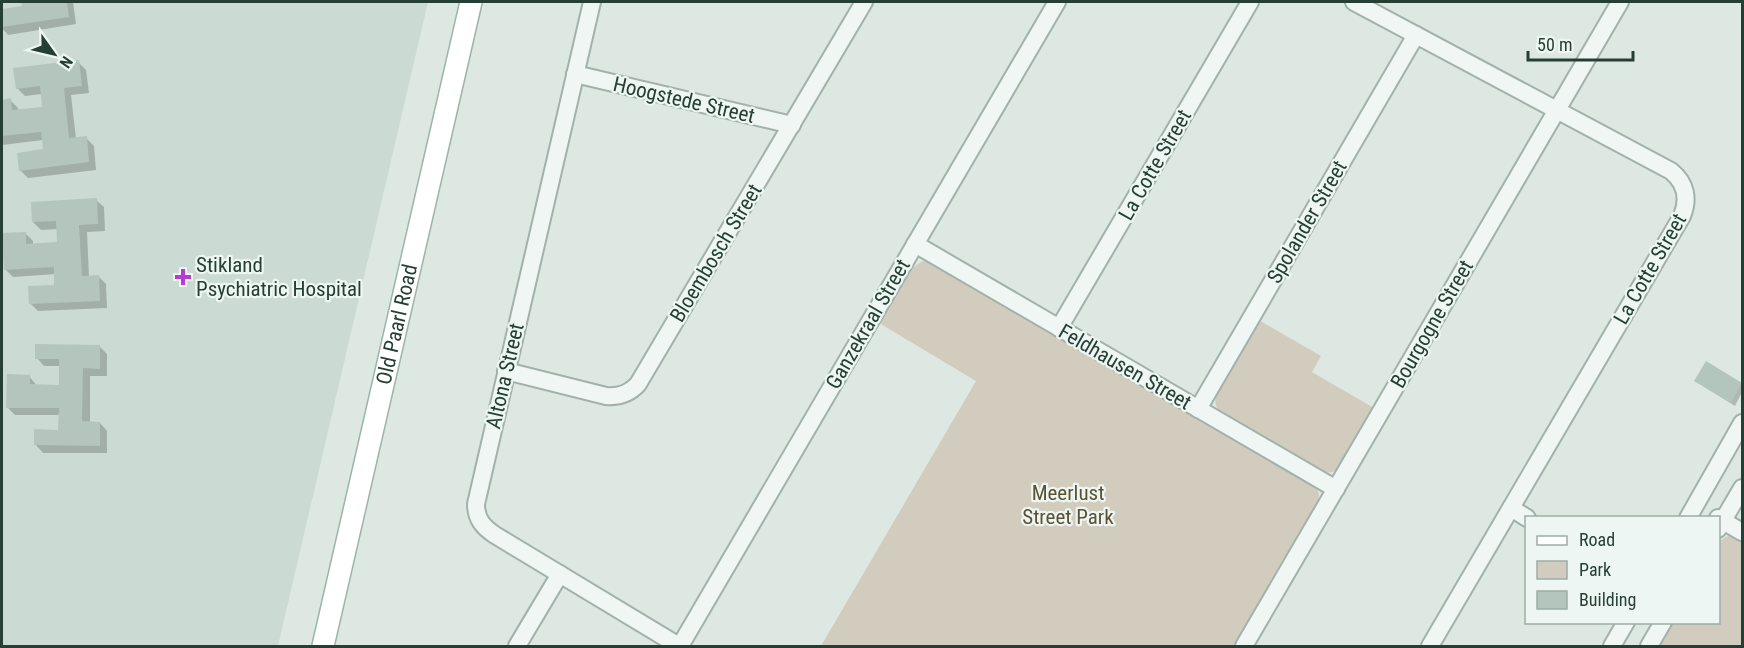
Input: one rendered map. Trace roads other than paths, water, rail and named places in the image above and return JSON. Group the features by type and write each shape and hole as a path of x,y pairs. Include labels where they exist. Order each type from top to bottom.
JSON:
{"main road":[{"name":"Old Paarl Road","path":"323,646 471,2"}],"street":[{"name":"Altona Street","path":"592,2 506,371 476,504 476,513 480,522 489,531 680,646"},
{"name":"Bloembosch Street","path":"506,371 606,396 621,396 639,384 864,2"},
{"name":"Ganzekraal Street","path":"680,646 1057,2"},
{"name":"La Cotte Street","path":"1059,328 1250,2"},
{"name":"La Cotte Street","path":"1354,2 1671,171 1683,184 1686,196 1682,216 1430,646"},
{"name":"Bourgogne Street","path":"1244,646 1620,2"},
{"name":"Spolander Street","path":"1198,409 1416,35"},
{"name":"Hoogstede Street","path":"575,74 792,125"},
{"name":"Feldhausen Street","path":"915,244 1336,489"},
{"path":"1691,511 1743,423"},
{"path":"1720,520 1743,488"},
{"path":"1511,508 1525,517"},
{"path":"1720,521 1743,532"},
{"path":"517,646 560,574"},
{"path":"1612,646 1625,624"},
{"path":"1649,646 1662,624"}],"place":[{"name":"Stikland Psychiatric Hospital","path":"183,277"}],"park label":[{"name":"Meerlust Street Park","path":"1068,505"}]}
